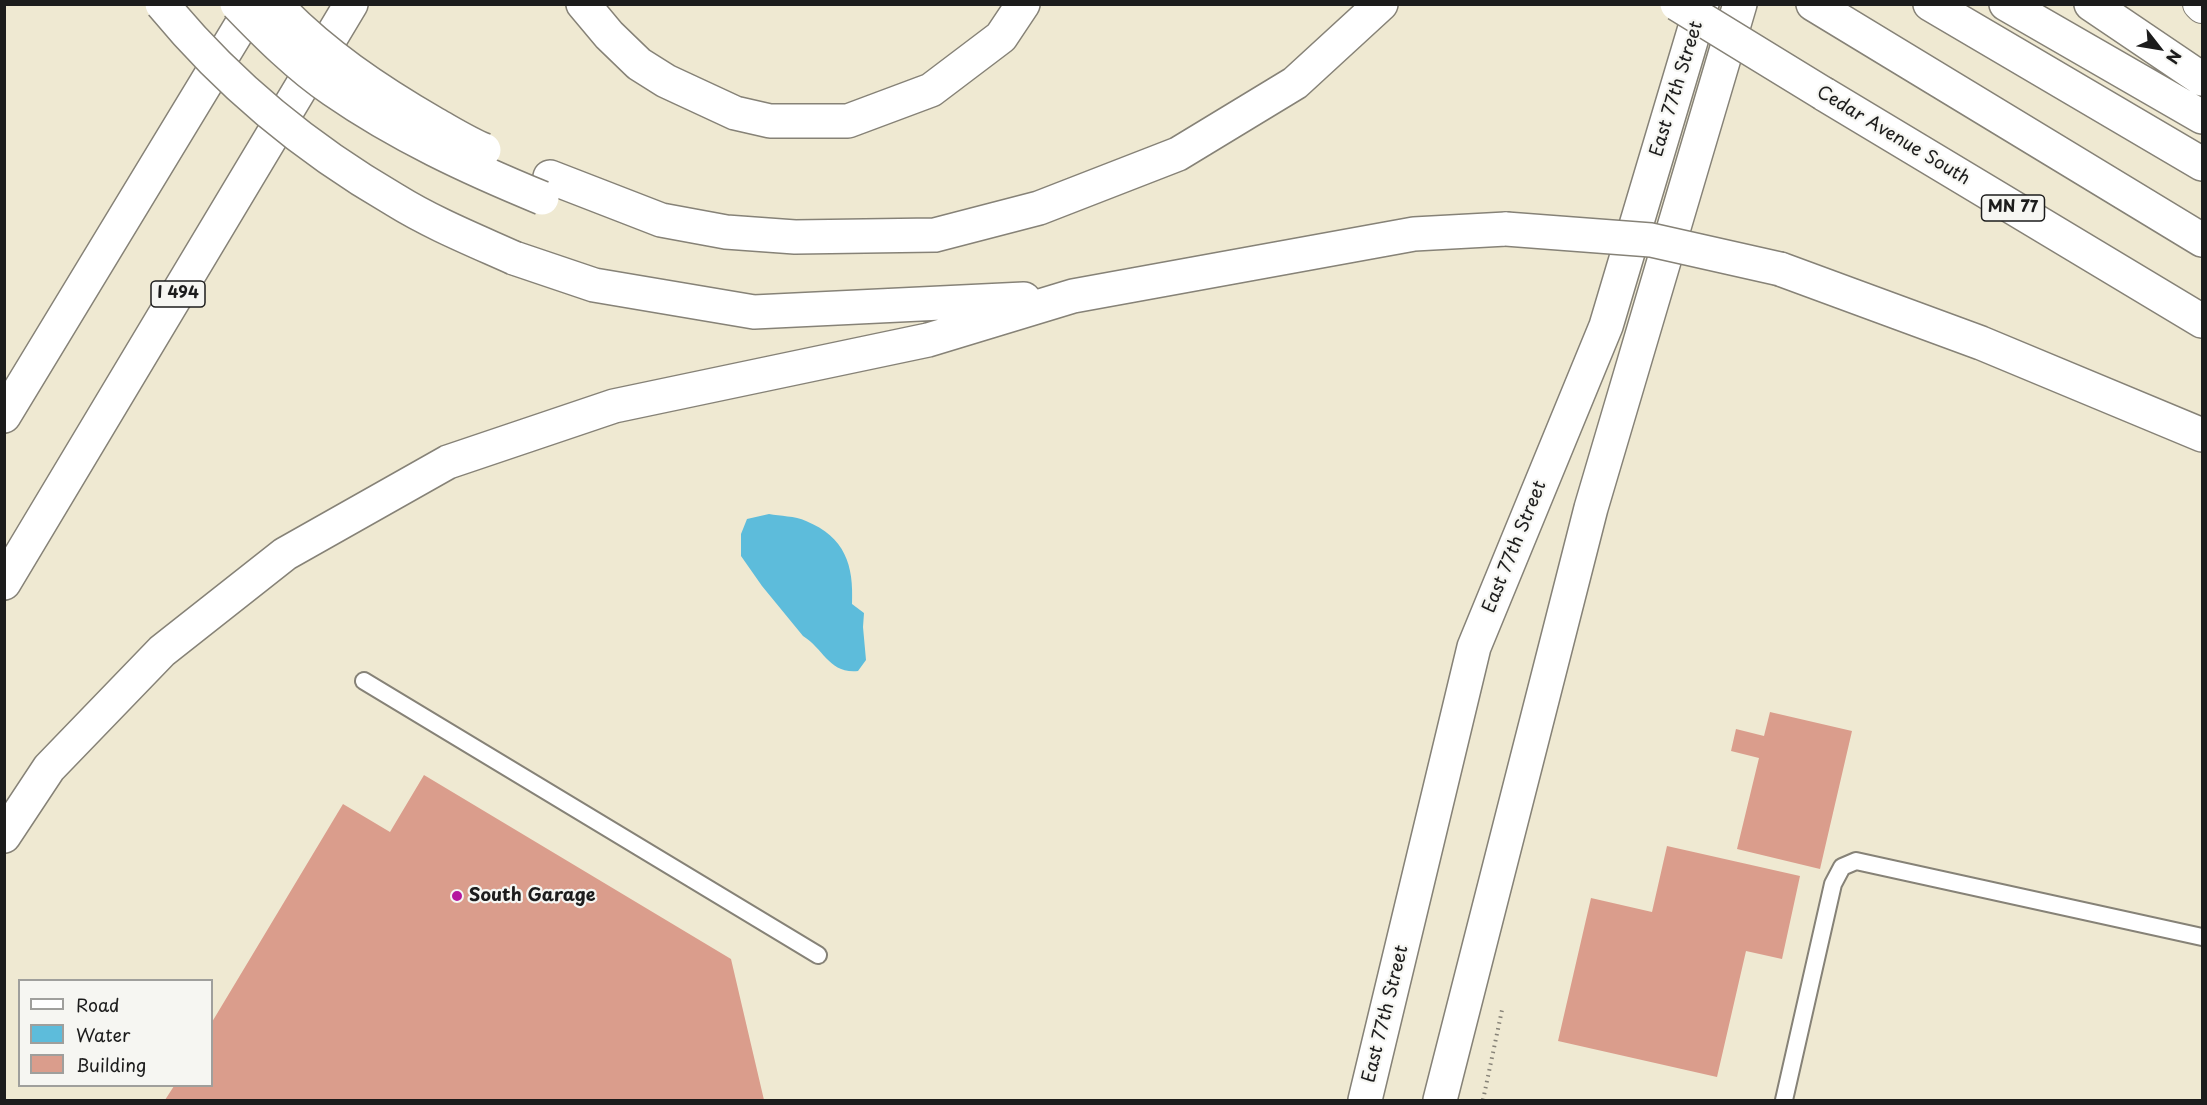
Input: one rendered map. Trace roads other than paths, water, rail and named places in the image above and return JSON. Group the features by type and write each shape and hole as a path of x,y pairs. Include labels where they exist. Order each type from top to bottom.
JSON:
{"main road":[{"path":"162,4 246,92 316,149 396,201 458,233 514,258 594,285 754,312 1073,296"},
{"path":"237,4 273,40 332,90 392,127 456,161 661,220 726,232 795,237 935,235 1039,208 1178,154 1295,82 1382,4"},
{"path":"4,416 254,4"},
{"path":"275,4 291,21 339,62 414,111 546,187"},
{"name":"I 494","path":"4,584 351,4"},
{"path":"583,4 609,35 639,64 698,97 735,113 771,121 848,121 931,90 1001,37 1023,4"},
{"name":"Cedar Avenue South","path":"1677,4 2202,321"},
{"name":"East 77th Street","path":"1365,1101 1474,647 1606,326 1702,4"},
{"name":"East 77th Street","path":"1440,1101 1590,508 1740,4"},
{"path":"1813,4 2202,240"},
{"path":"1930,4 2202,165"},
{"path":"2006,4 2202,117"},
{"path":"2091,4 2202,79"},
{"path":"4,836 49,768 162,651 285,554 447,462 614,406 928,340 1073,296 1414,234 1506,229 1652,240 1780,269 1981,343 2202,435"},
{"path":"4,591 36,532"}],"lane":[{"path":"364,681 818,955"},
{"path":"1785,1101 1833,884 1842,867 1856,861 2202,937"}],"water":[{"path":"769,514 806,521 830,535 844,554 851,577 852,604 864,613 866,660 858,671 848,671 833,665 803,636 741,556 741,534 747,519"}],"place":[{"name":"South Garage","path":"457,896"}]}
